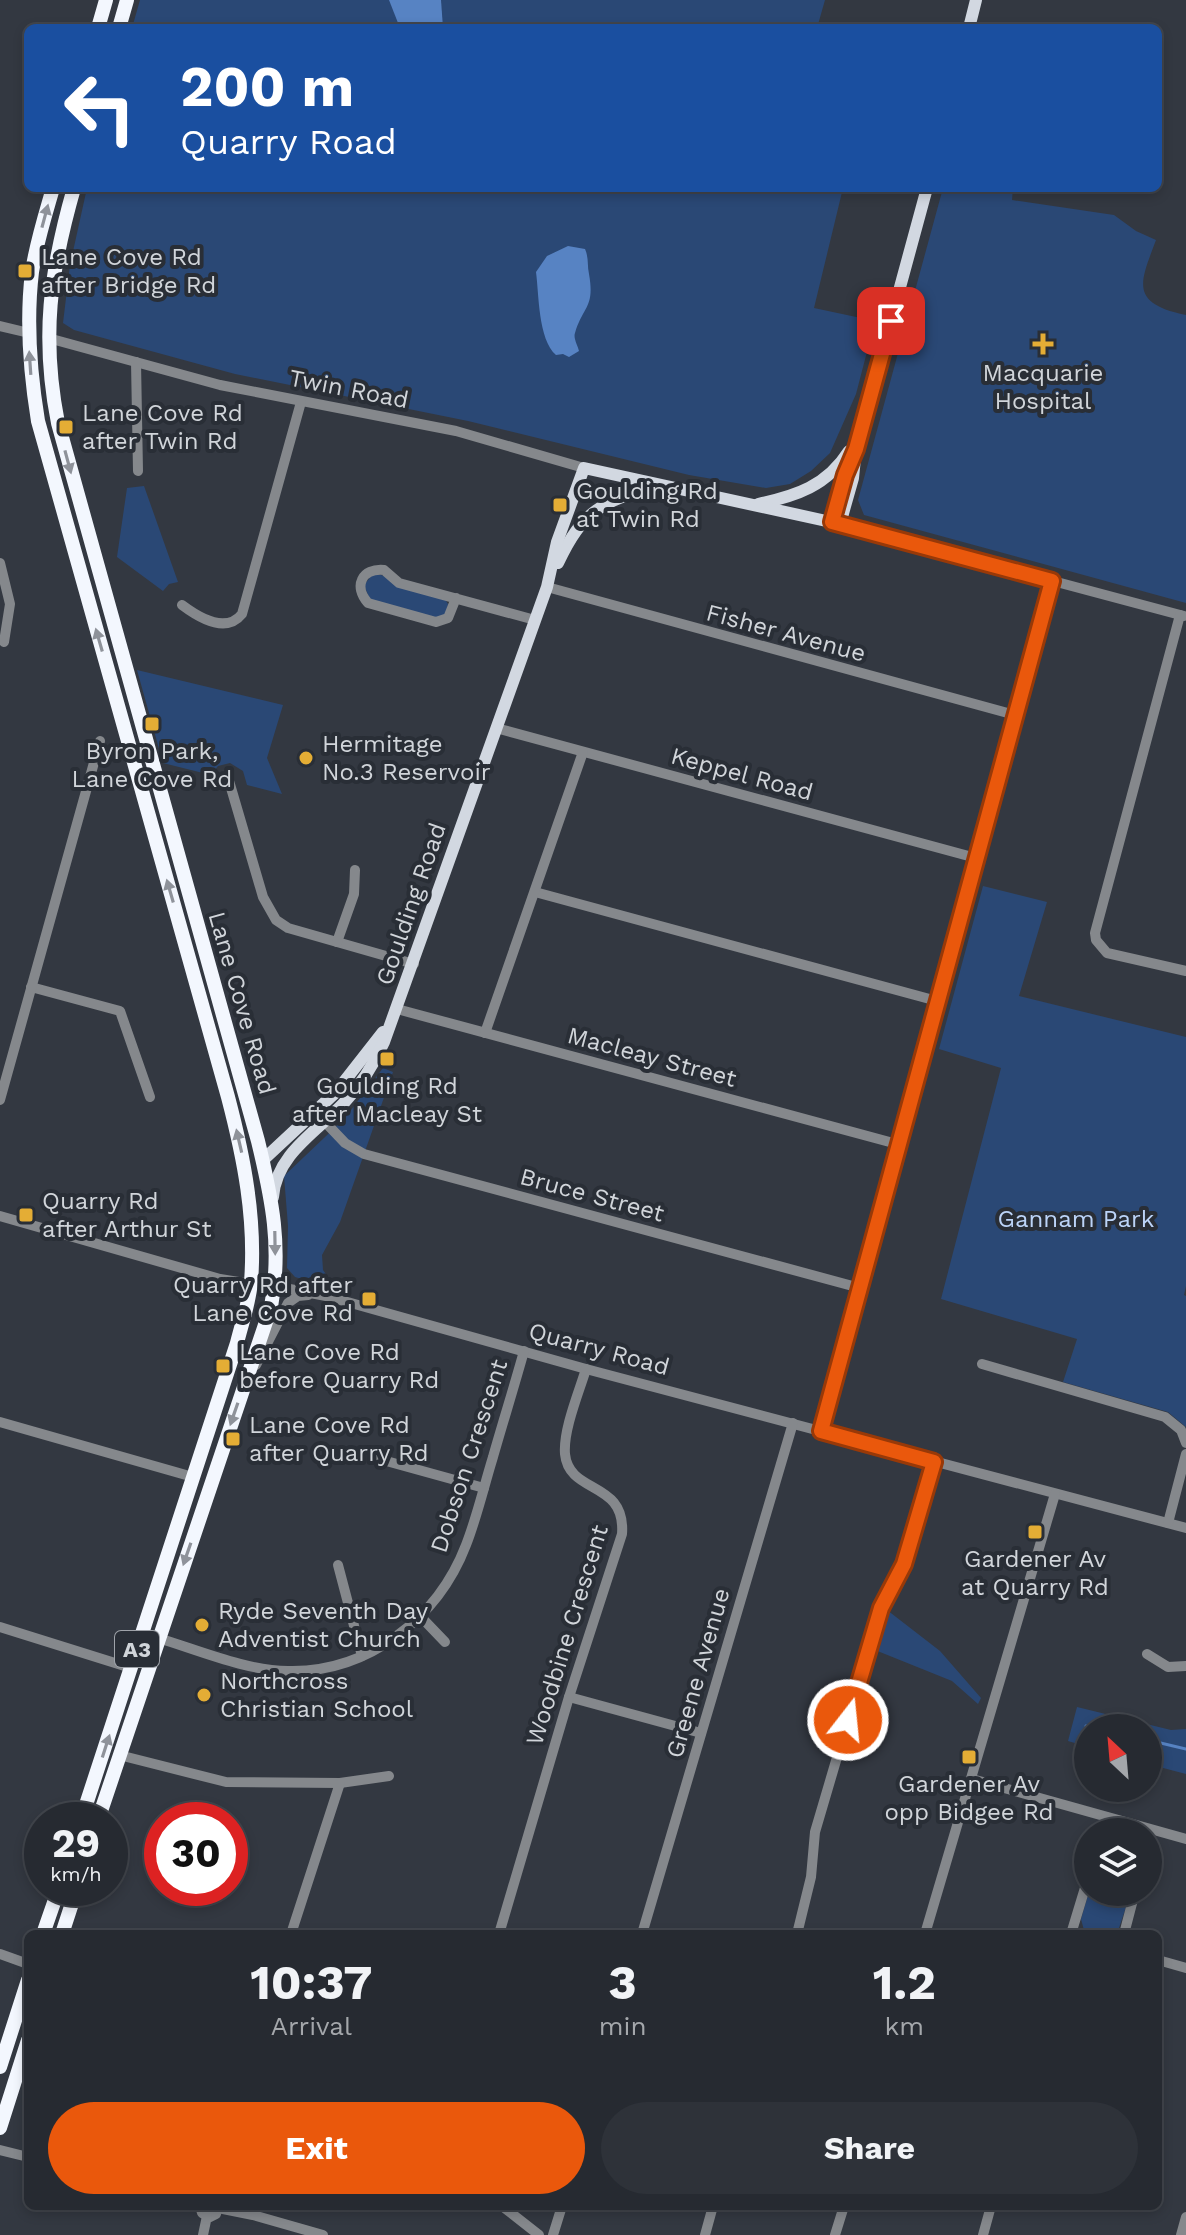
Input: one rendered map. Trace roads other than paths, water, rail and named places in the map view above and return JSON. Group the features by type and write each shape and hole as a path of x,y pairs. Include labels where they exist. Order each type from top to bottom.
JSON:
{"highway":[{"path":"99,24 106,0"},
{"path":"120,24 127,0"},
{"name":"Lane Cove Road","path":"52,192 32,271 29,333 31,374 42,441 228,1097 245,1168 252,1218 251,1284 237,1343 87,1802"},
{"name":"Lane Cove Road","path":"73,192 54,266 48,338 51,386 58,423 263,1160 273,1200 276,1242 271,1307 104,1802"},
{"name":"Twin Road","path":"29,333 48,338"},
{"path":"252,1218 257,1173 263,1160"},
{"name":"Quarry Road","path":"251,1284 274,1286"},
{"path":"44,1930 53,1906"},
{"path":"63,1930 71,1906"},
{"path":"0,2067 24,1992"},
{"path":"0,2128 24,2053"}],"main road":[{"path":"970,24 976,0"},
{"path":"836,523 845,475 856,449 926,192"},
{"path":"753,505 811,489 837,468 859,435"},
{"path":"566,545 588,469"},
{"name":"Goulding Road","path":"547,587 557,542 588,469"},
{"name":"Twin Road","path":"588,469 836,523"},
{"name":"Goulding Road","path":"263,1160 344,1102 371,1068 414,964 535,620 566,545 580,523 603,504 661,485"},
{"name":"Goulding Road","path":"273,1200 277,1175 283,1164 320,1118"}],"street":[{"path":"0,326 29,333"},
{"name":"Twin Road","path":"48,338 220,385 456,431 588,469"},
{"path":"136,362 138,471"},
{"path":"182,605 198,617 223,624 238,619 242,614 301,402"},
{"name":"Twin Road","path":"836,523 1183,616"},
{"path":"0,563 10,604 4,642"},
{"path":"456,598 448,618 436,622 368,603 362,595 360,583 365,574 384,570 399,583 456,598 535,620"},
{"path":"821,1431 1052,581"},
{"name":"Fisher Avenue","path":"547,587 1015,715"},
{"path":"1183,616 1095,933 1096,940 1107,953 1186,971"},
{"name":"Keppel Road","path":"496,728 976,858"},
{"path":"0,1100 100,741"},
{"path":"485,1033 583,752"},
{"path":"229,781 268,910 276,920 288,928 414,964"},
{"path":"337,942 354,894 355,870"},
{"path":"535,892 937,1001"},
{"path":"31,987 120,1011 150,1097"},
{"name":"Macleay Street","path":"397,1009 897,1144"},
{"name":"Bruce Street","path":"320,1118 349,1146 364,1154 860,1288"},
{"name":"Quarry Road","path":"0,1216 220,1279 251,1284"},
{"name":"Quarry Road","path":"274,1286 326,1296 586,1369 1186,1528"},
{"path":"245,1381 291,1300 302,1295 326,1296"},
{"name":"Dobson Crescent","path":"158,1638 266,1670 287,1672 329,1668 362,1656 393,1639 421,1617 466,1546 524,1351"},
{"path":"982,1364 1165,1417 1181,1430 1186,1443"},
{"name":"Woodbine Crescent","path":"500,1930 623,1526 620,1509 615,1502 600,1489 577,1477 567,1462 565,1445 586,1369"},
{"path":"0,1422 193,1477"},
{"name":"Greene Avenue","path":"643,1930 793,1423"},
{"path":"1168,1523 1186,1454"},
{"path":"379,1459 484,1488"},
{"path":"798,1930 811,1877 815,1832 881,1608 904,1564 934,1462"},
{"path":"926,1930 1055,1494"},
{"path":"338,1565 362,1656"},
{"path":"421,1617 445,1642"},
{"path":"0,1627 131,1668"},
{"path":"1147,1654 1168,1667 1176,1669 1186,1666"},
{"path":"569,1697 701,1733"},
{"path":"119,1755 226,1782 340,1783 389,1776"},
{"path":"972,1779 1110,1818"},
{"path":"292,1930 340,1783"},
{"path":"1162,1832 1186,1839"},
{"path":"1072,1930 1080,1906"},
{"path":"1125,1930 1131,1906"},
{"path":"0,1954 24,1963"},
{"path":"1162,1961 1186,1968"},
{"path":"0,2150 24,2156"},
{"path":"201,2210 207,2216 213,2216 216,2210"},
{"path":"231,2210 323,2235"},
{"path":"507,2210 539,2235"},
{"path":"553,2235 561,2210"},
{"path":"705,2235 712,2210"},
{"path":"835,2235 843,2210"},
{"path":"983,2235 990,2210"},
{"path":"203,2235 207,2216"},
{"path":"1181,2235 1186,2217"}],"waterway":[{"path":"1162,1743 1186,1749"}],"place":[{"name":"Lane Cove Rd after Bridge Rd","path":"25,271"},
{"name":"Macquarie Hospital","path":"1043,344"},
{"name":"Lane Cove Rd after Twin Rd","path":"66,427"},
{"name":"Goulding Rd at Twin Rd","path":"560,505"},
{"name":"Byron Park, Lane Cove Rd","path":"152,724"},
{"name":"Hermitage No.3 Reservoir","path":"306,758"},
{"name":"Goulding Rd after Macleay St","path":"387,1059"},
{"name":"Quarry Rd after Arthur St","path":"26,1215"},
{"name":"Quarry Rd after Lane Cove Rd","path":"369,1299"},
{"name":"Lane Cove Rd before Quarry Rd","path":"223,1366"},
{"name":"Lane Cove Rd after Quarry Rd","path":"233,1439"},
{"name":"Gardener Av at Quarry Rd","path":"1035,1532"},
{"name":"Ryde Seventh Day Adventist Church","path":"202,1625"},
{"name":"Northcross Christian School","path":"204,1695"},
{"name":"Gardener Av opp Bidgee Rd","path":"969,1757"}],"park label":[{"name":"Gannam Park","path":"1076,1219"}]}
